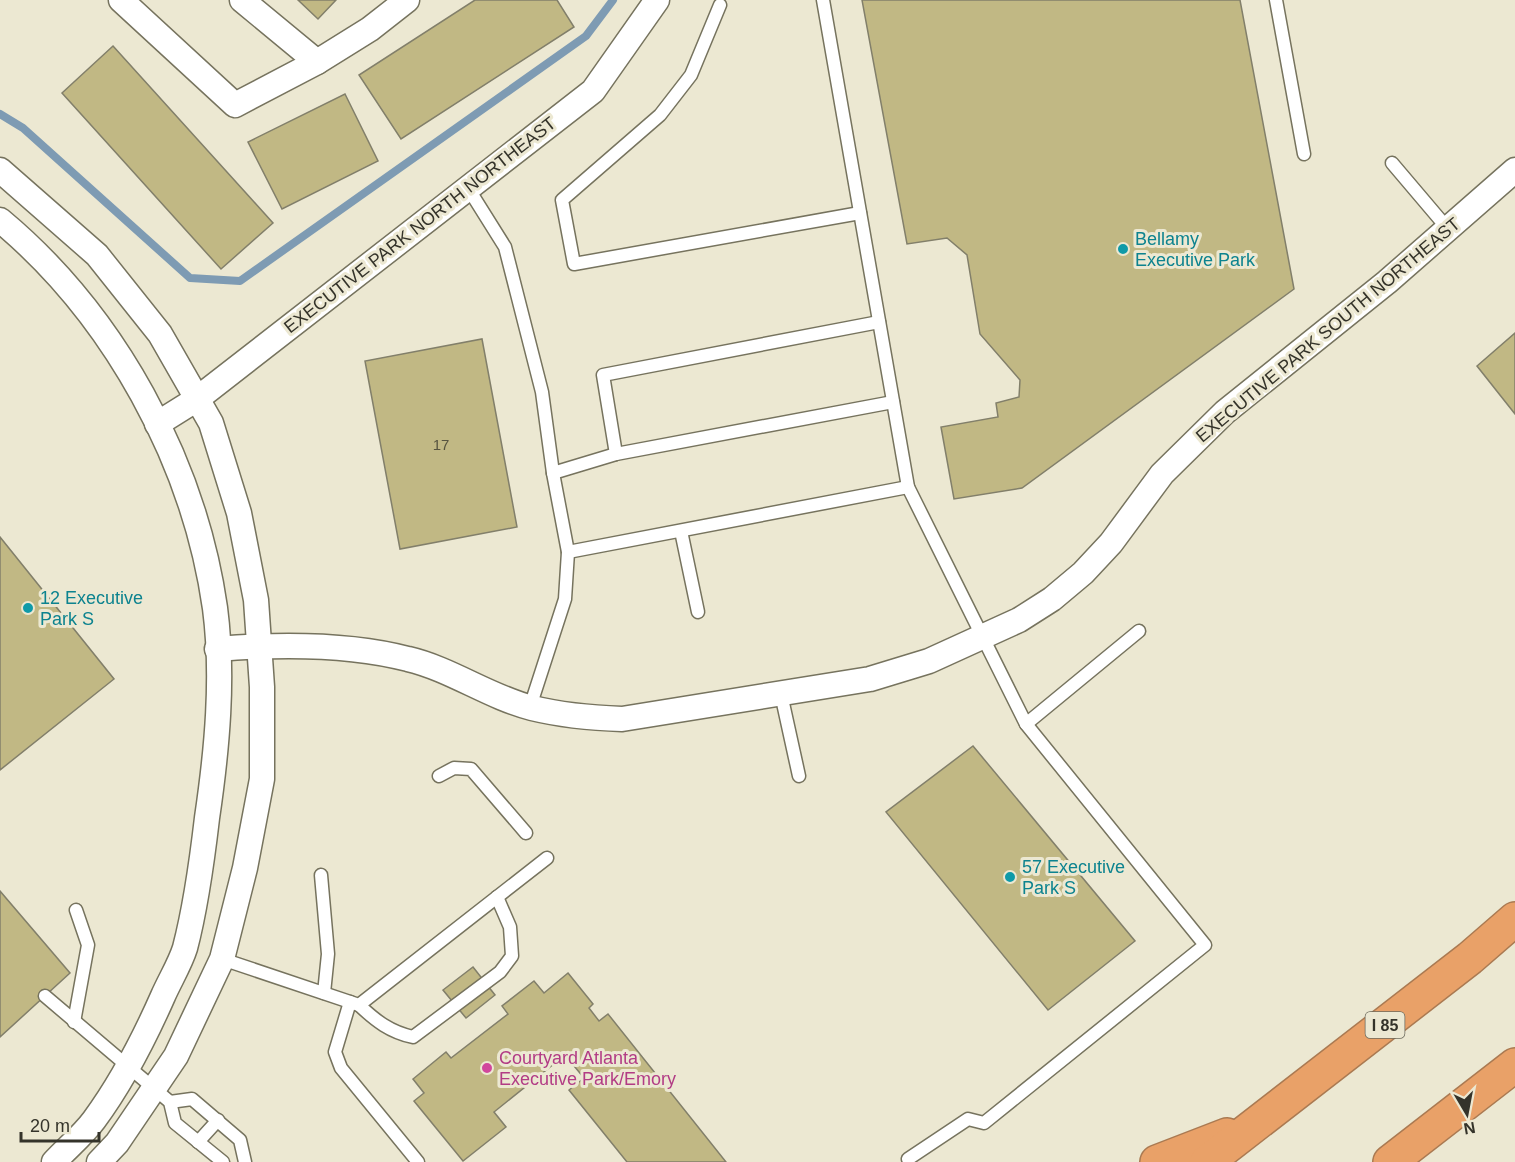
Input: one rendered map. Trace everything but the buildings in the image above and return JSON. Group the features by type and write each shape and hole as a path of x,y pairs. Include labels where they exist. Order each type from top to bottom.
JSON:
{"highway":[{"name":"I 85","path":"1207,1162 1251,1126 1361,1044 1515,919"},
{"path":"1390,1162 1515,1065"},
{"path":"1158,1162 1251,1126"}],"street":[{"path":"121,0 235,105 317,62 370,29 407,0"},
{"path":"242,0 317,62"},
{"name":"EXECUTIVE PARK NORTH NORTHEAST","path":"157,424 197,399 592,91 657,0"},
{"path":"0,170 97,255 160,334 211,423 240,513 256,600 260,645 262,778 245,868 222,959 176,1056 162,1096 99,1162"},
{"name":"EXECUTIVE PARK SOUTH NORTHEAST","path":"217,649 260,645 371,650 411,659 530,708 583,717 622,719 870,679 929,661 983,638 1052,599 1083,573 1111,543 1162,474 1225,412 1388,282 1515,170"},
{"path":"0,220 67,284 120,357 157,424 197,523 215,609 219,696 212,782 201,867 184,950 143,1040 94,1121 54,1162"}],"lane":[{"path":"823,0 908,487 1026,724 1205,945 984,1123 968,1119 908,1159"},
{"path":"1276,0 1304,154"},
{"path":"717,2 691,75 660,115 562,200 574,264 860,213"},
{"path":"1392,163 1448,229"},
{"path":"468,188 505,247 542,392 553,473 568,552 565,599 530,708"},
{"path":"616,454 603,375 879,322"},
{"path":"553,473 616,454 893,402"},
{"path":"568,552 908,487"},
{"path":"681,531 698,612"},
{"path":"1026,724 1139,631"},
{"path":"781,694 799,776"},
{"path":"439,776 454,768 471,769 526,833"},
{"path":"418,1162 341,1068 335,1052 354,1004 547,858"},
{"path":"321,875 328,954 324,993"},
{"path":"222,959 354,1004 396,1034 413,1037 500,972 512,956 510,927 497,897"},
{"path":"74,1022 88,945 76,910"},
{"path":"45,996 162,1096 175,1124 223,1162"},
{"path":"162,1096 192,1098 240,1140 245,1162"},
{"path":"198,1142 218,1120"}],"waterway":[{"path":"0,114 23,128 190,278 240,281 586,36 613,0"}],"place":[{"name":"Bellamy Executive Park","path":"1123,249"},
{"name":"12 Executive Park S","path":"28,608"},
{"name":"57 Executive Park S","path":"1010,877"},
{"name":"Courtyard Atlanta Executive Park/Emory","path":"487,1068"}]}
